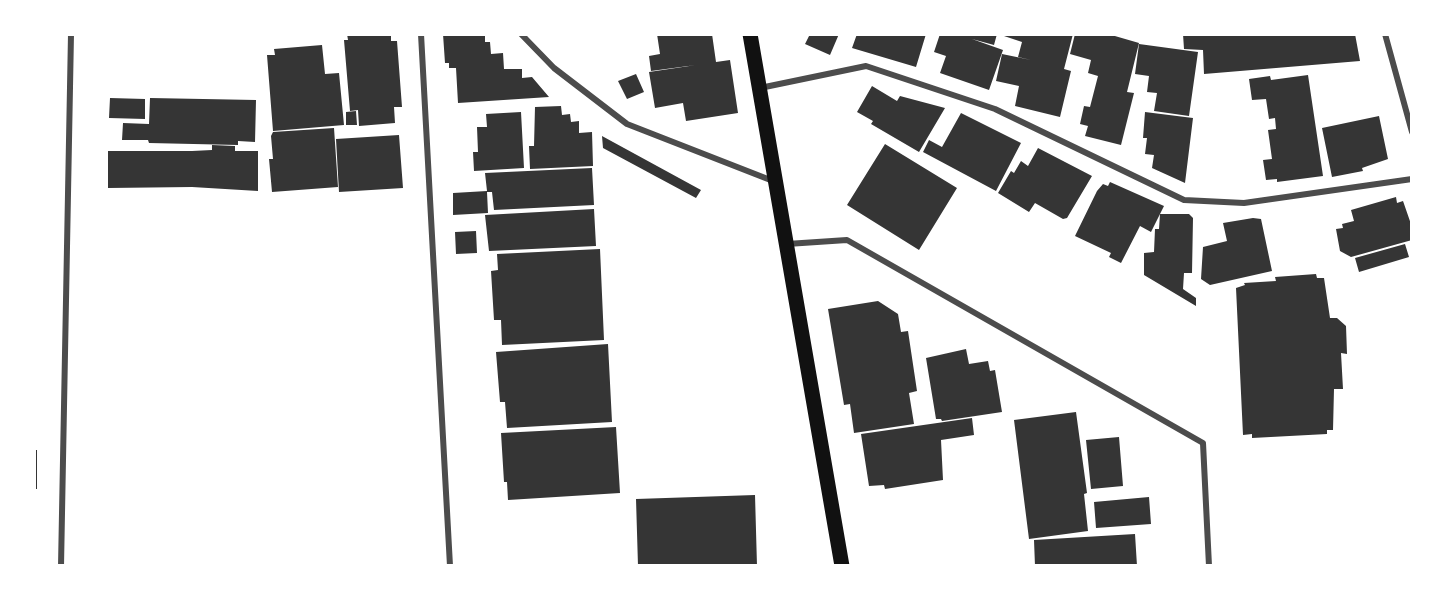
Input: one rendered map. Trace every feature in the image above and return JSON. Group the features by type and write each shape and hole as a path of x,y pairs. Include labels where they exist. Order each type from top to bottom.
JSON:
{"main road":[{"path":"750,34 842,566"}],"street":[{"path":"61,566 70,34"},
{"path":"421,34 450,566"},
{"path":"521,34 554,68 627,124 776,182"},
{"path":"1385,34 1412,132"},
{"path":"759,88 866,66 995,109 1184,200 1244,203 1412,179"},
{"path":"787,244 847,240 1203,443 1209,566"}],"building":[{"path":"347,34 391,34 391,41 397,41 402,107 394,107 395,123 359,126 358,110 350,111 344,40 348,40"},
{"path":"443,34 485,36 485,42 490,42 491,54 503,53 504,69 522,69 522,78 532,77 549,97 458,103 456,68 449,68 449,63 445,63"},
{"path":"657,34 712,34 716,62 730,60 738,113 686,121 683,103 655,108 649,72 696,65 651,71 649,56 660,54"},
{"path":"810,34 839,34 830,55 805,44"},
{"path":"857,34 926,34 916,67 852,48"},
{"path":"940,34 997,34 994,45 972,39 1003,50 989,90 940,73 946,56 934,52"},
{"path":"998,34 1073,34 1064,69 1071,71 1060,117 1015,106 1019,86 996,81 1002,54 1031,60 1018,57 1022,42"},
{"path":"1075,34 1108,34 1139,43 1127,92 1134,93 1121,145 1085,136 1088,126 1080,124 1084,106 1090,107 1098,76 1088,73 1091,60 1070,54"},
{"path":"1183,34 1355,34 1360,61 1204,74 1203,50 1184,49"},
{"path":"1139,44 1198,52 1189,116 1154,111 1157,93 1147,92 1149,76 1135,74"},
{"path":"322,45 325,74 339,73 344,125 273,131 267,55 275,55 274,49"},
{"path":"636,74 644,92 627,99 618,81"},
{"path":"1308,75 1323,176 1277,182 1277,179 1266,180 1263,160 1272,159 1268,130 1276,129 1275,118 1269,119 1266,99 1252,100 1249,79 1270,76 1271,80"},
{"path":"872,86 897,101 900,96 945,108 919,152 871,124 873,121 857,112"},
{"path":"110,98 145,99 145,119 109,118"},
{"path":"150,98 256,100 255,142 238,141 238,145 149,143 148,140 122,140 123,123 149,124"},
{"path":"561,106 562,115 570,114 571,122 579,121 579,133 592,132 593,166 530,169 529,146 534,146 535,107"},
{"path":"356,111 357,125 346,125 346,112"},
{"path":"521,112 524,168 474,171 473,152 478,152 477,127 487,127 486,114"},
{"path":"1145,112 1193,118 1185,183 1152,168 1154,155 1145,154 1147,138 1143,138"},
{"path":"961,113 1021,143 996,191 923,152 929,140 942,147"},
{"path":"1379,116 1388,159 1362,168 1363,171 1332,177 1322,128"},
{"path":"334,128 338,187 272,192 269,159 273,159 271,136 273,132"},
{"path":"399,135 403,188 339,192 336,139"},
{"path":"602,136 701,190 696,198 603,148"},
{"path":"885,144 957,188 919,250 847,205"},
{"path":"212,145 235,146 235,151 258,151 258,191 192,187 108,188 108,151 212,150"},
{"path":"1038,148 1092,176 1067,218 1063,219 1035,203 1029,212 998,193 1011,171 1014,173 1021,161 1028,166"},
{"path":"592,168 594,205 494,210 492,192 487,192 488,213 453,215 453,193 487,191 485,173"},
{"path":"1110,182 1164,206 1151,232 1140,226 1121,263 1109,257 1111,253 1075,236 1097,191 1103,184 1108,186"},
{"path":"1396,197 1397,203 1403,201 1412,227 1412,240 1351,257 1340,251 1336,229 1343,228 1342,224 1354,221 1351,210"},
{"path":"594,209 596,246 489,251 485,215"},
{"path":"1160,214 1189,214 1193,218 1192,273 1184,273 1183,289 1196,298 1196,306 1144,275 1144,253 1154,252 1155,229 1159,229"},
{"path":"1253,218 1261,219 1272,271 1210,285 1201,279 1203,247 1227,241 1223,223"},
{"path":"476,231 477,253 456,254 455,232"},
{"path":"1405,244 1409,257 1359,272 1355,258"},
{"path":"600,249 604,340 502,345 501,320 494,320 491,271 498,270 497,254"},
{"path":"1316,274 1317,278 1324,278 1330,318 1337,318 1346,326 1347,354 1341,353 1343,389 1334,389 1333,430 1327,430 1327,434 1252,438 1252,434 1243,435 1236,288 1245,285 1244,283 1276,281 1275,277"},
{"path":"878,301 898,314 901,332 908,331 917,391 909,393 914,424 854,433 850,404 844,405 828,309"},
{"path":"608,344 612,422 507,428 505,402 500,402 496,352"},
{"path":"966,349 969,364 988,361 990,371 995,370 1002,412 942,421 936,419 926,358"},
{"path":"1076,412 1087,493 1084,494 1088,531 1029,539 1014,420"},
{"path":"972,418 974,435 941,440 943,480 885,489 884,485 869,486 861,434"},
{"path":"616,427 620,493 508,500 507,482 504,482 501,433"},
{"path":"1119,437 1123,486 1091,489 1086,440"},
{"path":"34,450 37,450 37,489 34,489"},
{"path":"755,495 757,566 638,566 636,499"},
{"path":"1149,497 1151,524 1096,528 1094,502"},
{"path":"1135,534 1137,566 1035,566 1034,540"}]}
